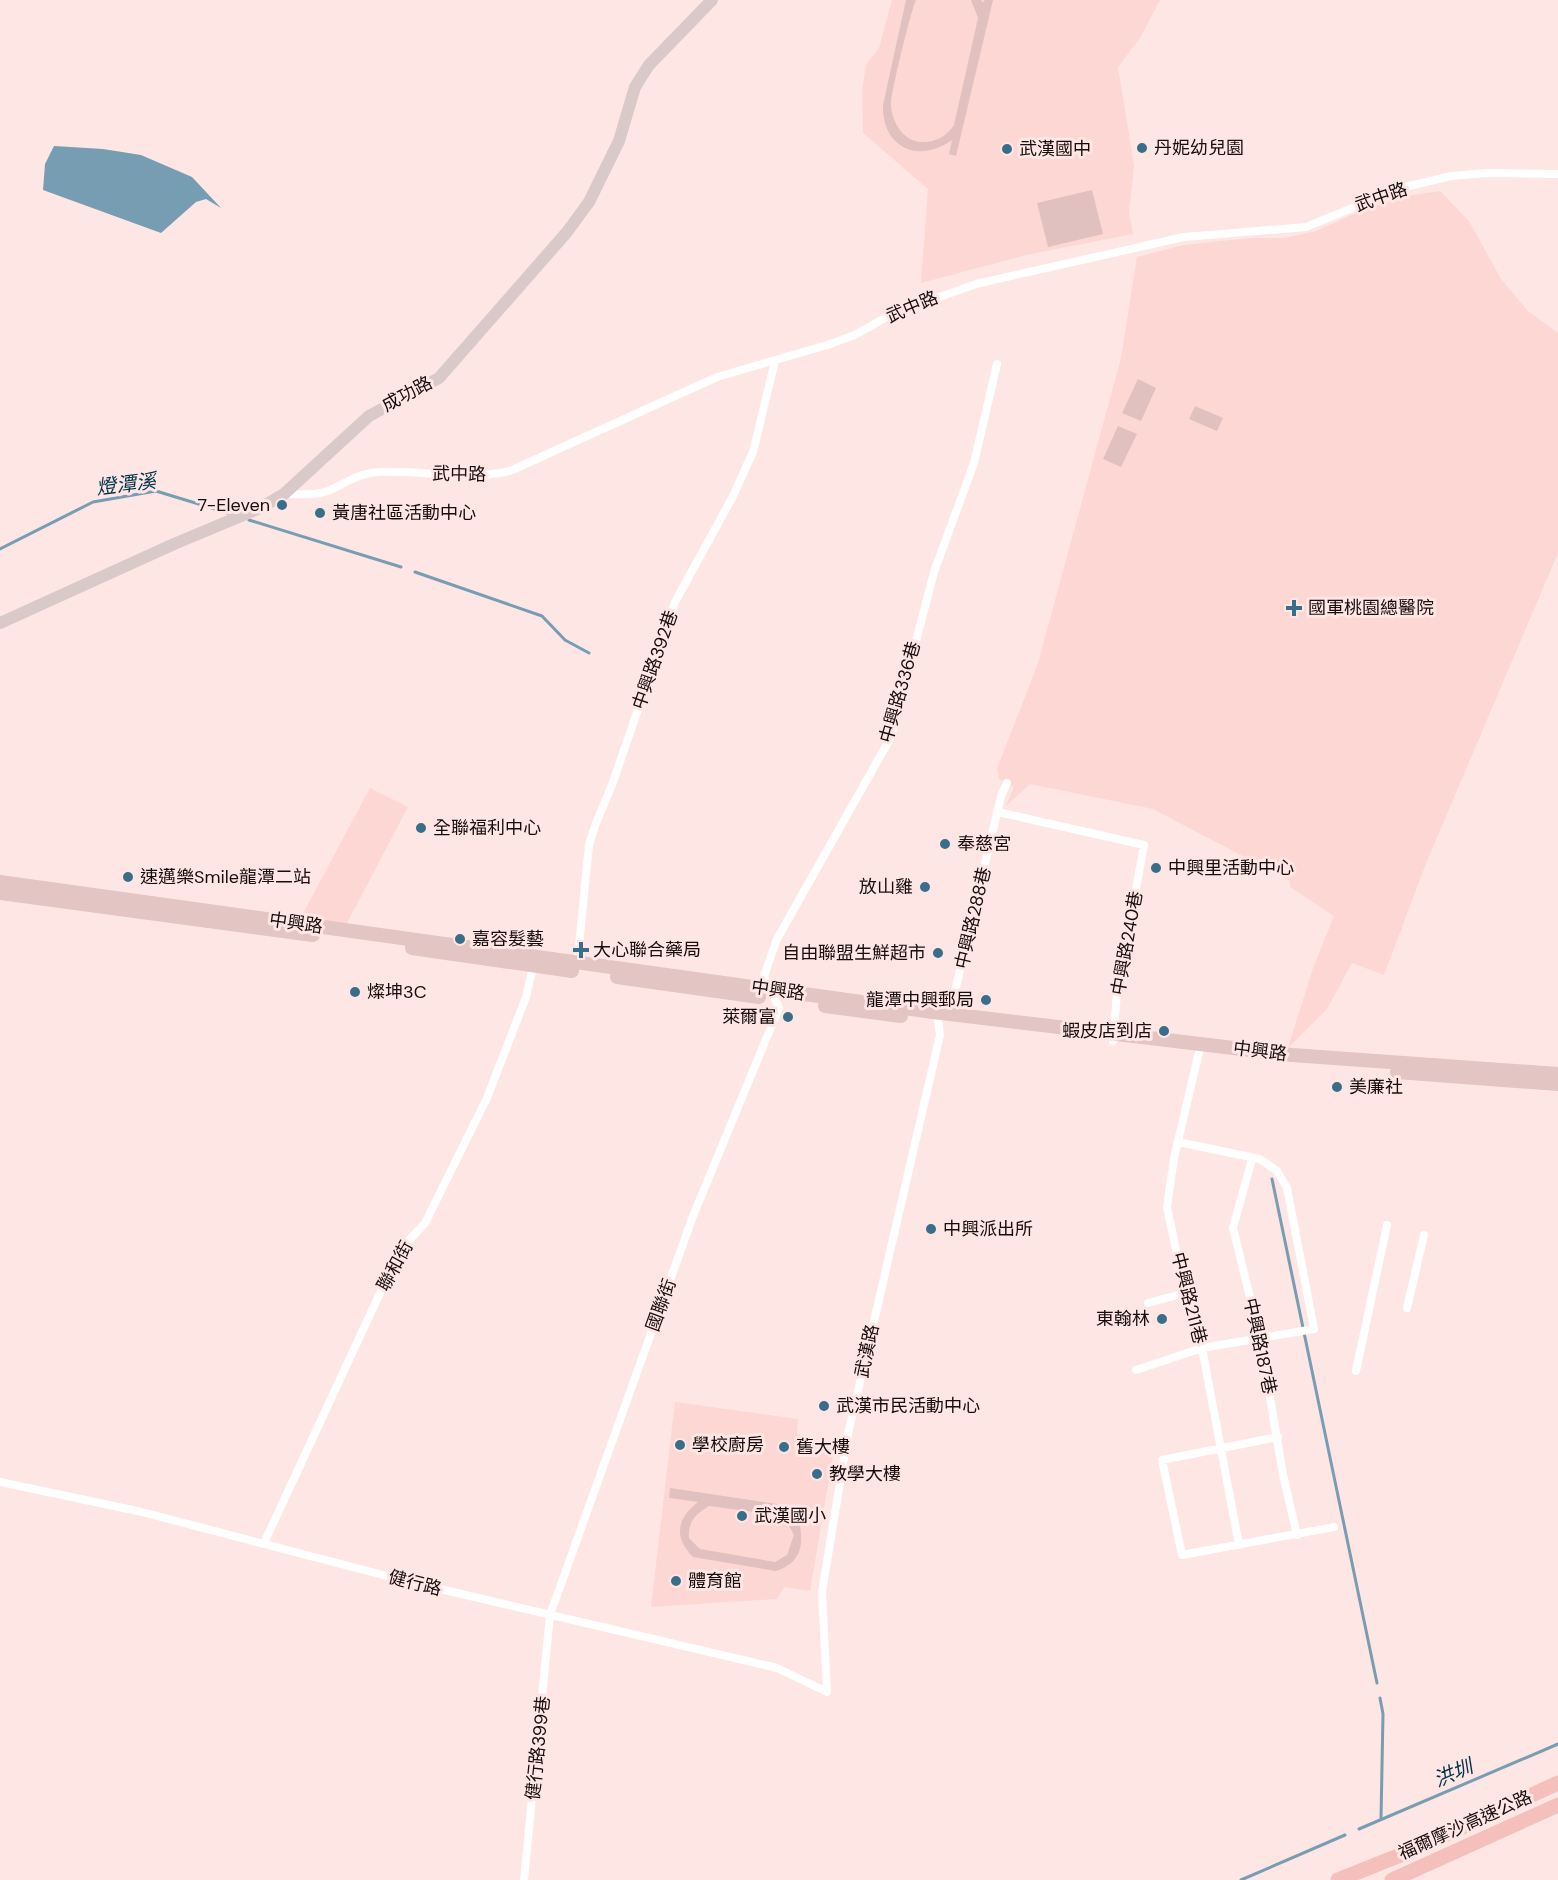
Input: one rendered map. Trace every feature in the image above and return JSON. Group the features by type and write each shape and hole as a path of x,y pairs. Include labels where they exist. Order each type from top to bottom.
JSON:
{"highway":[{"name":"福爾摩沙高速公路","path":"1338,1880 1408,1852 1558,1783"},
{"name":"福爾摩沙高速公路","path":"1392,1880 1558,1805"}],"main road":[{"name":"中興路","path":"0,882 534,962"},
{"name":"中興路","path":"0,893 1113,1037 1292,1055 1558,1074"},
{"name":"中興路","path":"1113,1037 1199,1052 1404,1073 1558,1084"}],"street":[{"name":"成功路","path":"0,623 174,544 260,508 284,494 369,416 439,378 567,232 589,202 619,141 635,87 649,65 712,0"},
{"name":"武中路","path":"284,494 308,495 329,490 355,476 380,471 488,476 510,471 717,377 846,338 892,314 976,284 1184,237 1306,227 1390,192 1451,176 1487,173 1558,174"},
{"name":"中興路392巷","path":"577,967 590,845 596,823 612,785 675,602 732,498 753,452 775,360"},
{"name":"中興路336巷","path":"773,994 764,976 777,939 891,737 934,572 974,463 998,364"},
{"name":"中興路288巷","path":"941,1016 952,1004 1007,783"},
{"name":"中興路240巷","path":"998,812 1144,845 1118,993 1113,1037"},
{"name":"聯和街","path":"264,1543 400,1250 424,1223 487,1098 526,997 534,962"},
{"name":"國聯街","path":"550,1615 693,1216 778,1008 773,994"},
{"name":"武漢路","path":"827,1692 822,1592 850,1424 938,1041 941,1016"},
{"name":"中興路211巷","path":"1199,1052 1178,1142 1167,1207 1185,1293 1202,1348 1239,1545"},
{"path":"1136,1370 1202,1348 1307,1330 1287,1188 1277,1171 1267,1162 1178,1142"},
{"name":"中興路187巷","path":"1252,1159 1233,1228 1260,1338 1283,1474 1297,1535"},
{"path":"1356,1371 1387,1225"},
{"path":"1407,1308 1424,1235"},
{"path":"1148,1303 1185,1293"},
{"path":"1278,1437 1162,1460 1182,1555 1334,1527"},
{"name":"健行路","path":"0,1482 142,1512 406,1581 550,1615 609,1626 777,1668 827,1692"},
{"name":"健行路399巷","path":"524,1880 550,1615"}],"shaded area":[{"name":"武漢國中","path":"892,0 1160,0 1140,38 1118,67 1134,166 1129,212 1133,234 1026,255 921,283 928,189 863,133 862,90 866,65 879,48"},
{"path":"906,0 916,0 891,104 893,117 900,130 910,139 923,142 941,138 954,125 978,18 971,0 981,0 983,3 984,0 993,0 956,156 949,154 952,140 927,151 904,148 895,141 884,120 883,105"},
{"path":"1092,190 1103,234 1048,247 1037,203"},
{"name":"國軍桃園總醫院","path":"1440,191 1469,221 1501,279 1528,311 1558,333 1558,553 1427,861 1384,975 1352,963 1327,1009 1288,1048 1313,968 1334,916 1290,887 1290,881 1153,809 1030,784 1005,807 1014,787 999,779 997,769 1038,663 1121,358 1137,257 1184,245 1249,238 1284,238 1316,231 1360,211 1407,196"},
{"path":"1138,379 1156,388 1141,421 1122,413"},
{"path":"1195,406 1223,418 1217,431 1189,419"},
{"path":"1118,426 1137,434 1121,467 1103,459"},
{"path":"370,788 408,807 346,925 300,919"},
{"name":"武漢國小","path":"675,1402 798,1419 797,1434 835,1444 810,1591 784,1587 777,1599 651,1607"},
{"path":"670,1488 817,1510 815,1517 798,1516 801,1534 800,1550 792,1562 776,1571 693,1557 682,1542 680,1528 686,1515 698,1502 669,1498","holes":["709,1506 778,1515 787,1522 794,1535 787,1555 775,1562 700,1549 689,1538 690,1527 694,1519"]}],"water":[{"path":"54,146 103,149 141,155 192,177 221,208 206,199 196,202 161,233 43,190 45,164"}],"waterway":[{"name":"燈潭溪","path":"0,549 93,502 156,491 228,513"},
{"name":"燈潭溪","path":"249,520 401,567"},
{"name":"燈潭溪","path":"415,572 542,616 565,640 589,653"},
{"path":"1272,1179 1377,1683"},
{"path":"1380,1698 1383,1714 1381,1819"},
{"name":"洪圳","path":"1359,1829 1558,1744"},
{"name":"洪圳","path":"1241,1880 1345,1835"}],"place":[{"name":"丹妮幼兒園","path":"1142,148"},
{"name":"武漢國中","path":"1007,149"},
{"name":"7-Eleven","path":"282,505"},
{"name":"黃唐社區活動中心","path":"320,513"},
{"name":"國軍桃園總醫院","path":"1294,608"},
{"name":"全聯福利中心","path":"421,828"},
{"name":"奉慈宮","path":"945,844"},
{"name":"中興里活動中心","path":"1156,868"},
{"name":"速邁樂Smile龍潭二站","path":"128,877"},
{"name":"放山雞","path":"925,887"},
{"name":"嘉容髮藝","path":"460,939"},
{"name":"大心聯合藥局","path":"581,950"},
{"name":"自由聯盟生鮮超市","path":"938,953"},
{"name":"燦坤3C","path":"355,992"},
{"name":"龍潭中興郵局","path":"986,1000"},
{"name":"萊爾富","path":"788,1017"},
{"name":"蝦皮店到店","path":"1164,1031"},
{"name":"美廉社","path":"1337,1087"},
{"name":"中興派出所","path":"931,1229"},
{"name":"東翰林","path":"1162,1319"},
{"name":"武漢市民活動中心","path":"824,1406"},
{"name":"學校廚房","path":"680,1445"},
{"name":"舊大樓","path":"784,1447"},
{"name":"教學大樓","path":"817,1474"},
{"name":"武漢國小","path":"742,1516"},
{"name":"體育館","path":"676,1581"}]}
